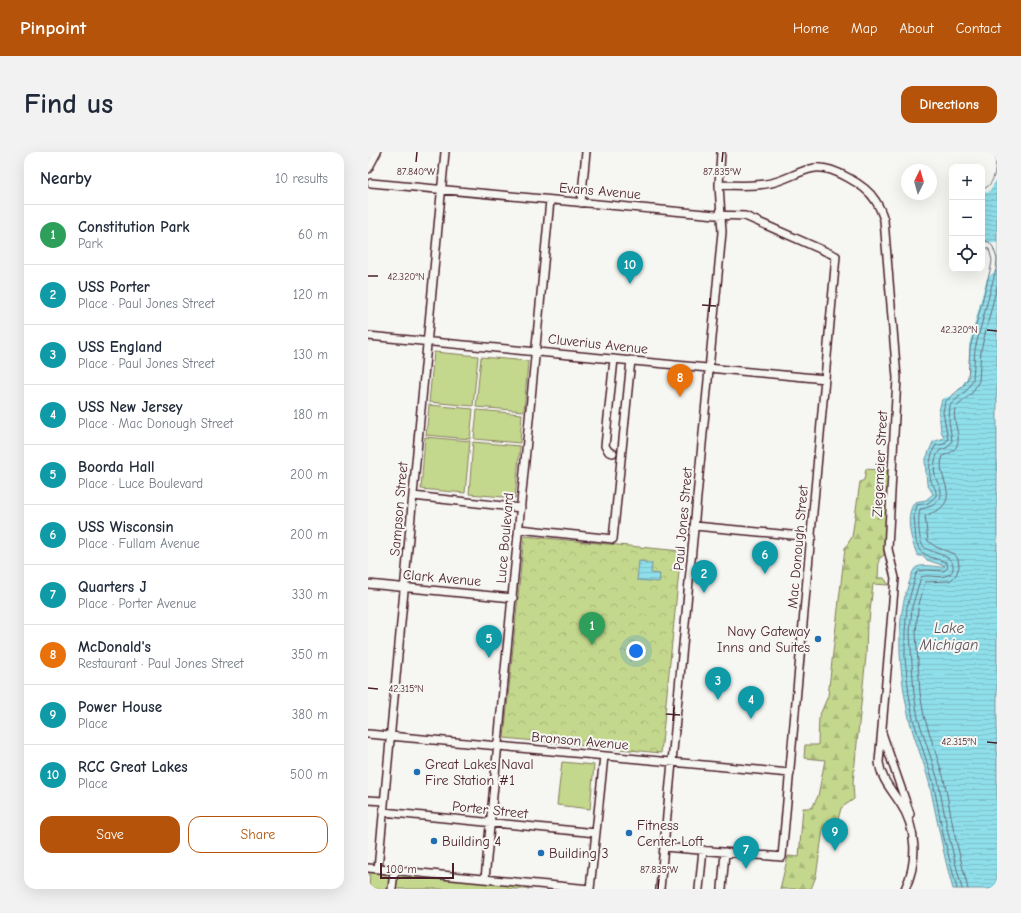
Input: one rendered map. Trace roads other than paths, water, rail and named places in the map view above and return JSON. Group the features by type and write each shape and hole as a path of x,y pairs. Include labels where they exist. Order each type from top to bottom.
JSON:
{"street":[{"path":"368,169 377,152"},
{"name":"Sampson Street","path":"378,869 445,152"},
{"path":"581,203 586,152"},
{"name":"Paul Jones Street","path":"660,889 722,232 719,185 721,152"},
{"name":"Ziegemeier Street","path":"719,185 764,185 781,181 813,169 825,168 865,189 875,199 882,214 891,287 897,378 888,549 895,578 880,768 886,784 905,811 914,843 913,869 905,889"},
{"name":"Evans Avenue","path":"371,183 721,216 746,216 821,249"},
{"name":"Luce Boulevard","path":"485,879 550,200"},
{"name":"Mac Donough Street","path":"725,852 782,857 812,537 836,256 821,249"},
{"name":"Cluverius Avenue","path":"368,336 614,358 825,380"},
{"path":"613,453 609,452 605,446 614,358"},
{"path":"519,529 613,539 631,360"},
{"path":"413,496 521,508"},
{"path":"695,526 812,537"},
{"name":"Clark Avenue","path":"368,584 513,598"},
{"path":"882,730 915,826 914,843"},
{"name":"Bronson Avenue","path":"368,734 790,773"},
{"path":"368,868 590,889 604,756"},
{"path":"368,800 384,801"},
{"name":"Porter Street","path":"383,812 596,833"},
{"path":"664,847 725,852 722,889"},
{"path":"699,889 703,850"},
{"path":"392,889 394,871"}],"water":[{"name":"Lake Michigan","path":"997,152 997,889 953,889 929,782 909,718 901,668 900,633 904,599 915,568 923,566 945,566 927,560 924,556 918,556 911,536 909,521 912,507 915,502 926,500 933,494 927,484 925,461 933,442 944,438 941,431 939,411 942,399 953,391 964,377 966,348 988,260 985,254 985,183 990,176"},
{"path":"639,561 652,563 651,573 660,574 659,582 637,580"}],"place":[{"name":"RCC Great Lakes","path":"630,284"},
{"name":"McDonald's","path":"680,397"},
{"name":"USS Wisconsin","path":"765,574"},
{"name":"USS Porter","path":"704,593"},
{"name":"Navy Gateway Inns and Suites","path":"818,639"},
{"name":"Constitution Park","path":"592,645"},
{"name":"Boorda Hall","path":"489,658"},
{"name":"USS England","path":"718,700"},
{"name":"USS New Jersey","path":"751,719"},
{"name":"Great Lakes Naval Fire Station #1","path":"417,772"},
{"name":"Fitness Center Loft","path":"629,833"},
{"name":"Building 4","path":"434,841"},
{"name":"Power House","path":"835,851"},
{"name":"Building 3","path":"541,853"},
{"name":"Quarters J","path":"746,869"}]}
